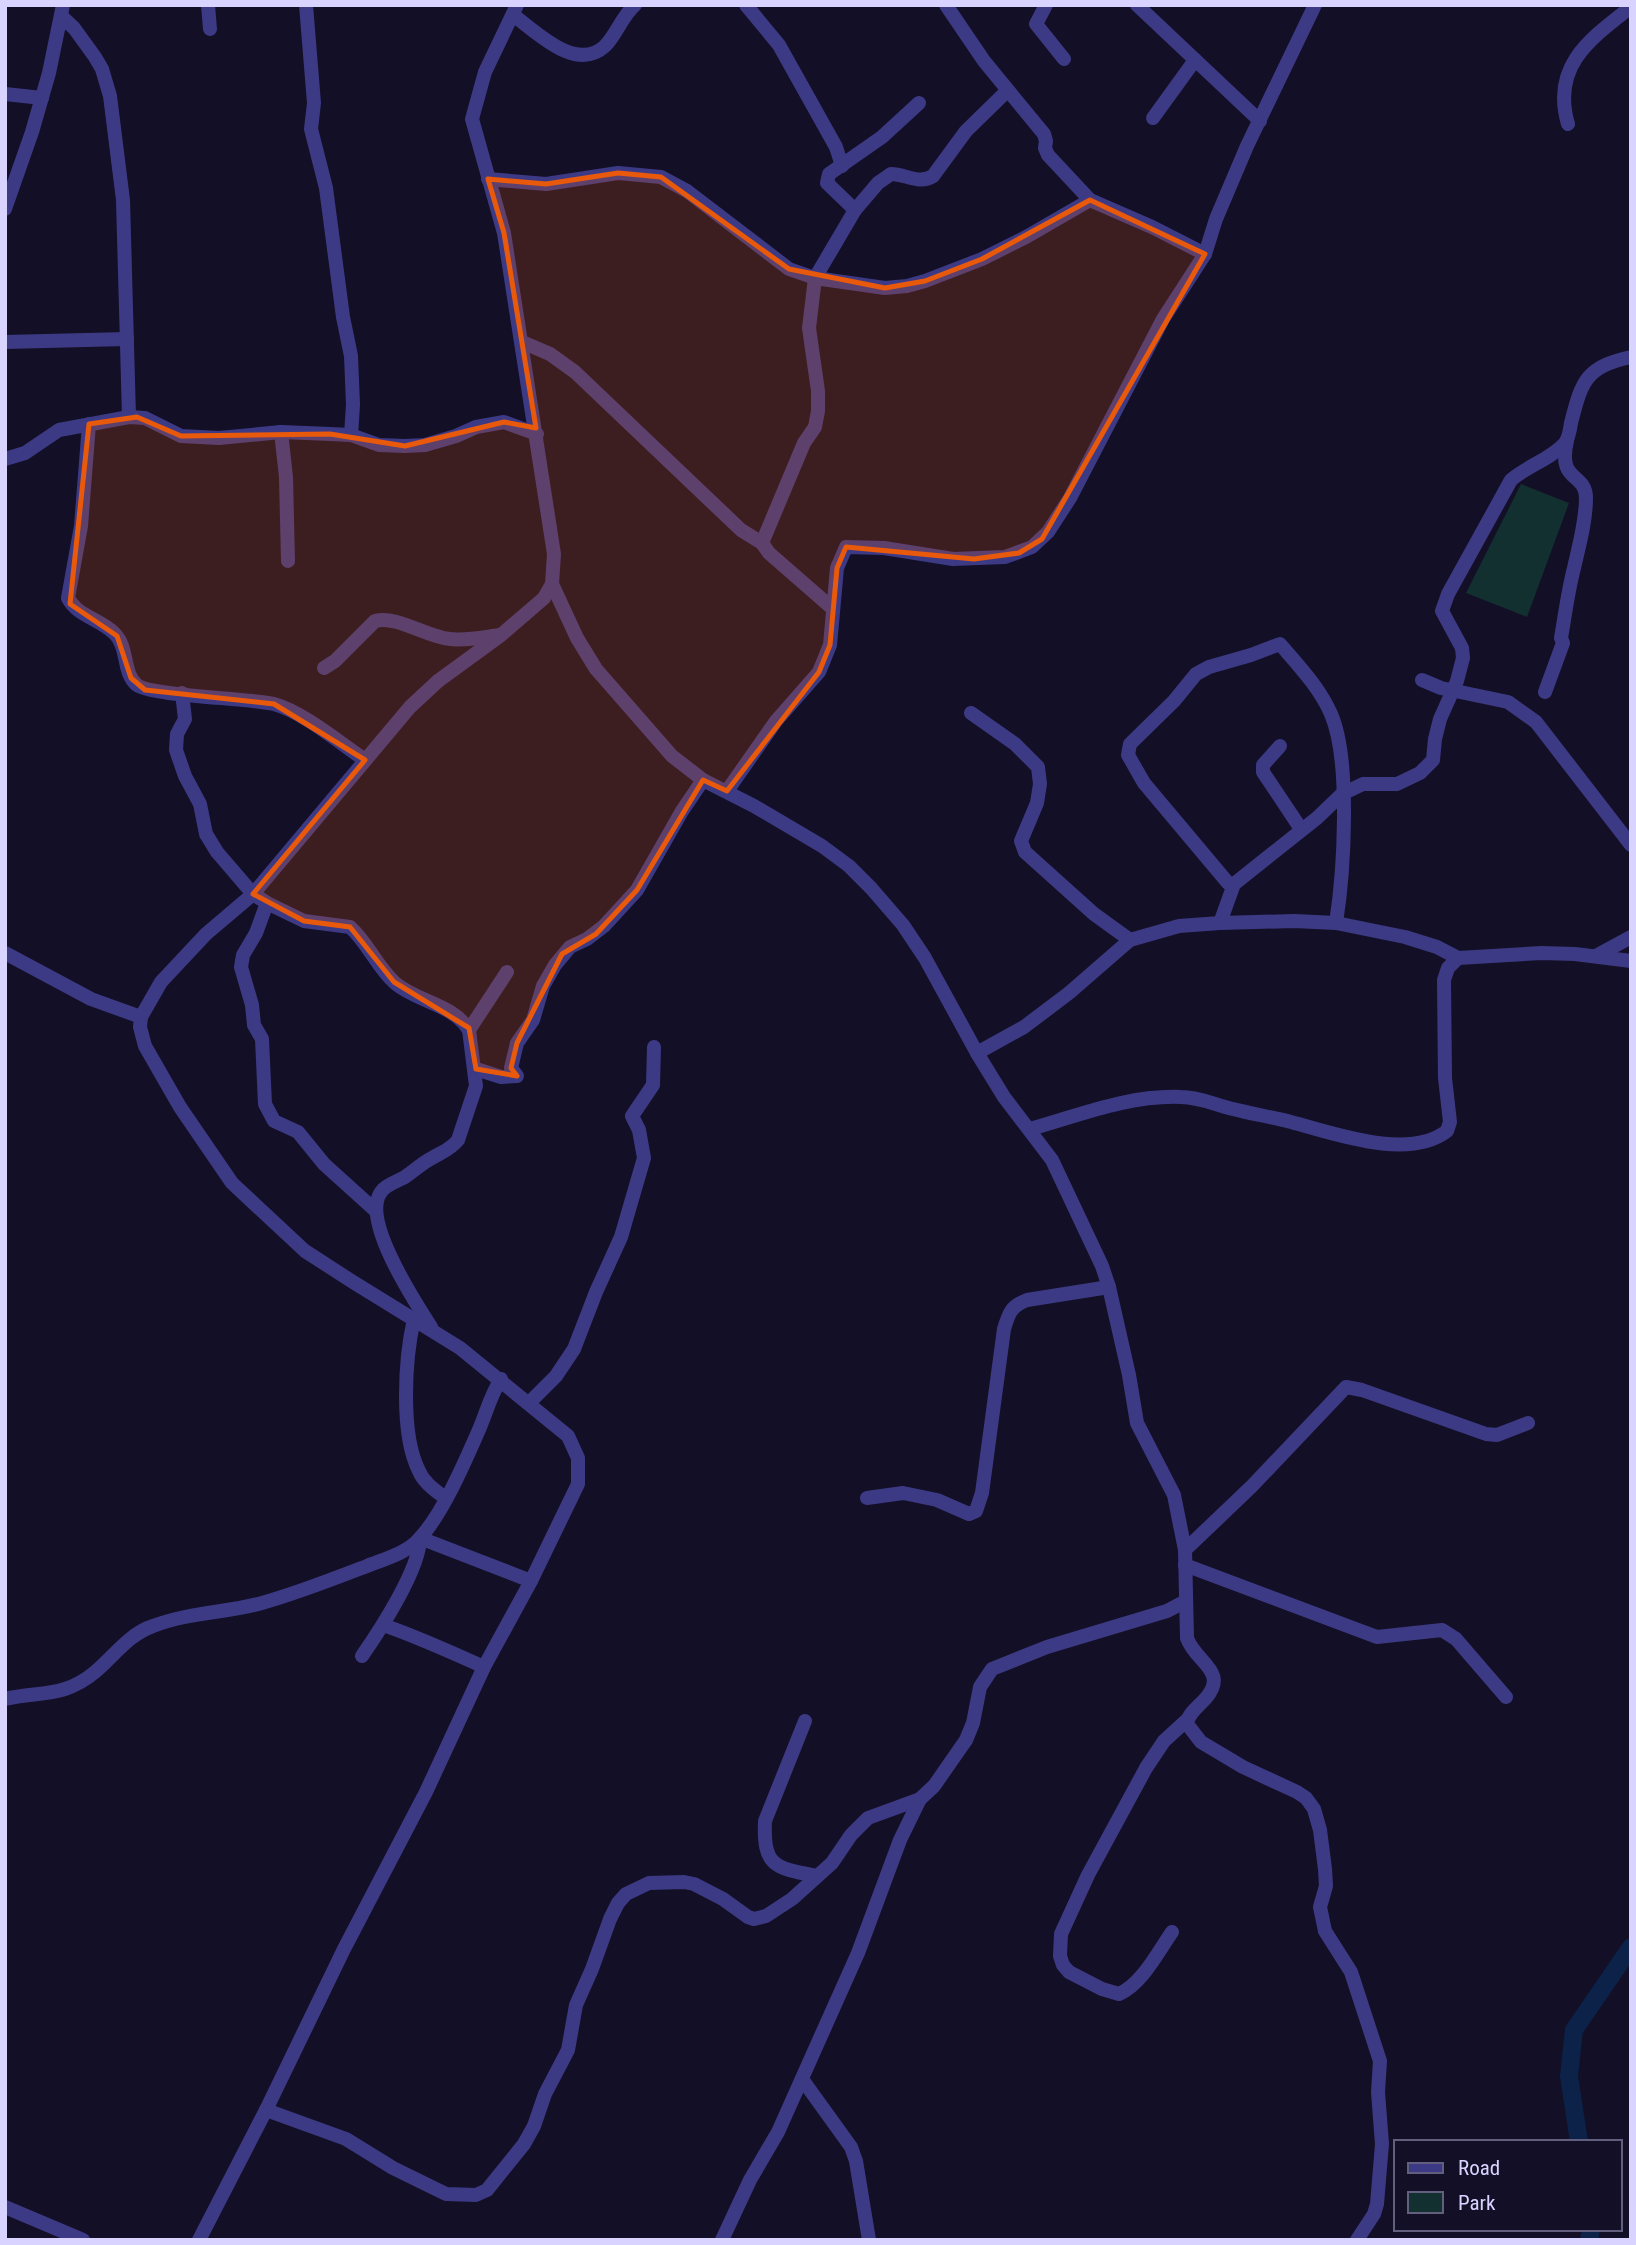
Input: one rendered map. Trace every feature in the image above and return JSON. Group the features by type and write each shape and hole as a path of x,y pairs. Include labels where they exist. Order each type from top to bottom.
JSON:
{"street":[{"path":"208,5 210,29"},
{"path":"306,5 314,103 311,130 326,188 343,317 351,356 354,405 351,435"},
{"path":"204,2238 344,1948 426,1792 484,1667 531,1581 578,1484 578,1458 568,1436 501,1379 431,1328 305,1251 232,1183 180,1107 145,1046 140,1027 141,1017 161,982 180,959 253,894 410,707 438,681 501,635 544,598 552,584 554,554 504,233 472,119 485,72 515,10 573,55 587,56 605,46 635,5"},
{"path":"746,5 779,45 836,147 842,166"},
{"path":"946,5 1007,91 1044,134 1048,155 1090,200 1205,254"},
{"path":"1046,5 1036,24 1064,59"},
{"path":"727,792 776,721 819,672 830,645 837,568 846,547 884,548 953,559 974,559 1005,557 1032,547 1042,539 1070,498 1163,319 1205,254 1216,219 1315,5"},
{"path":"1140,6 1260,121"},
{"path":"1568,124 1563,99 1568,70 1577,53 1631,7"},
{"path":"5,209 42,98 62,11"},
{"path":"62,11 102,69 110,96 123,200 129,417"},
{"path":"1153,118 1195,60"},
{"path":"762,543 780,497 817,419 818,391 809,328 815,278 855,210 885,177 897,174 926,180 933,176 966,131 1007,91"},
{"path":"5,94 42,98"},
{"path":"855,210 827,183 829,174 882,137 919,103"},
{"path":"488,179 545,184 618,173 661,177 687,191 789,269 815,278 885,288 907,286 982,260 1090,200"},
{"path":"5,342 127,339"},
{"path":"522,342 550,354 575,372 741,530 762,543 769,553 832,608"},
{"path":"1545,692 1563,643 1561,638 1567,599 1586,498 1584,487 1567,471 1565,465 1567,441 1580,393 1591,371 1607,363 1631,357"},
{"path":"5,459 25,453 59,430 129,417 145,418 181,436 219,438 281,432 351,435 379,445 425,444 456,436 476,427 504,422 537,434"},
{"path":"89,424 79,538 68,598 80,612 105,624 117,636 123,647 131,678 145,690 248,699 291,710 365,760"},
{"path":"281,432 286,477 288,561"},
{"path":"1220,923 1234,884 1317,818 1342,794 1363,784 1397,784 1420,773 1433,760 1440,719 1461,671 1463,658 1462,648 1444,618 1444,602 1511,480 1567,441"},
{"path":"552,584 577,638 602,677 672,756 703,780 822,846 849,866 903,925 925,958 1004,1097 1052,1160 1102,1266 1129,1375 1134,1416 1174,1495 1185,1550 1186,1633 1189,1644 1214,1675 1215,1682 1214,1688 1187,1720 1164,1741 1125,1805 1061,1934 1060,1956 1069,1972 1101,1989 1119,1994 1130,1987 1144,1971 1171,1932"},
{"path":"324,668 335,661 375,621 382,619 451,639 501,635"},
{"path":"1234,884 1228,883 1154,797 1128,755 1130,744 1174,701 1196,674 1216,664 1280,644 1321,695 1332,716 1339,742 1342,794 1341,895 1336,923"},
{"path":"1422,680 1452,691 1508,702 1526,713 1536,722 1631,845"},
{"path":"182,693 185,719 177,734 176,745 185,776 200,804 206,834 211,843 253,894 304,921 350,927 394,982 408,992 432,1002 469,1030 476,1069 476,1086 457,1140 441,1154 385,1187 377,1199 376,1211 384,1244 431,1328"},
{"path":"971,713 1015,744 1038,767 1040,783 1037,803 1021,841 1025,852 1094,914 1130,940"},
{"path":"1280,746 1263,765 1263,772 1301,829"},
{"path":"476,1069 501,1077 517,1076 511,1068 517,1043 533,1020 543,986 555,965 570,947 587,939 604,926 637,890 648,875 681,811 703,780"},
{"path":"267,903 256,933 243,954 241,967 254,1025 262,1039 265,1104 275,1121 298,1132 324,1164 376,1211"},
{"path":"977,1053 1024,1027 1069,993 1130,940 1179,926 1220,923 1336,923 1405,937 1437,947 1458,958 1541,953 1631,961"},
{"path":"1596,956 1631,937"},
{"path":"5,953 91,999 141,1017"},
{"path":"1030,1129 1111,1104 1136,1099 1185,1097 1358,1141 1409,1143 1434,1138 1447,1131 1450,1122 1445,1078 1444,980 1448,968 1458,958"},
{"path":"469,1030 507,972"},
{"path":"529,1403 556,1376 574,1349 621,1237 644,1158 639,1130 632,1116 653,1085 654,1048"},
{"path":"867,1498 903,1493 937,1500 969,1514 976,1511 982,1493 1004,1329 1009,1313 1015,1305 1027,1300 1109,1287"},
{"path":"414,1318 406,1357 407,1423 411,1451 424,1479 445,1498"},
{"path":"5,1699 47,1694 71,1686 94,1673 124,1644 149,1627 190,1614 262,1603 397,1554 421,1538 445,1498 501,1379"},
{"path":"1185,1550 1252,1486 1346,1387 1362,1390 1486,1434 1497,1435 1528,1423"},
{"path":"421,1538 531,1581"},
{"path":"362,1656 383,1625 420,1553 421,1538"},
{"path":"1185,1565 1377,1637 1442,1630 1456,1639 1506,1697"},
{"path":"722,2240 802,2080 858,1953 901,1840 920,1799 934,1786 966,1740 973,1723 980,1687 992,1669 1047,1647 1167,1611 1186,1601"},
{"path":"383,1625 484,1667"},
{"path":"1187,1720 1201,1742 1243,1767 1297,1792 1306,1798 1314,1809 1320,1830 1325,1869 1326,1886 1320,1907 1325,1931 1351,1972 1380,2061 1378,2092 1382,2144 1377,2204 1374,2214 1357,2240"},
{"path":"805,1721 765,1821 764,1836 770,1860 778,1866 817,1876"},
{"path":"266,2110 346,2139 393,2168 446,2194 476,2195 487,2190 524,2144 534,2126 545,2094 568,2050 576,2005 610,1919 626,1894 649,1883 684,1882 694,1884 723,1899 748,1917 760,1918 781,1908 832,1863 851,1835 868,1818 920,1799"},
{"path":"802,2080 851,2147 856,2161 869,2240"},
{"path":"5,2207 83,2240"}],"highlighted area":[{"path":"618,173 661,177 789,269 885,288 925,281 982,259 1090,200 1205,254 1042,539 1019,553 974,559 846,547 837,568 830,645 819,672 727,791 703,780 637,890 596,934 562,954 517,1043 511,1068 517,1076 476,1069 469,1028 394,982 350,927 304,921 253,894 365,760 274,704 145,690 131,678 117,636 70,604 89,424 137,417 181,436 330,434 405,446 504,422 536,428 504,233 488,179 546,184"}],"green space":[{"path":"1521,484 1569,503 1527,617 1466,593"}],"waterway":[{"path":"1579,2140 1569,2076 1574,2030 1631,1947"},
{"path":"1589,2240 1591,2231"}]}
